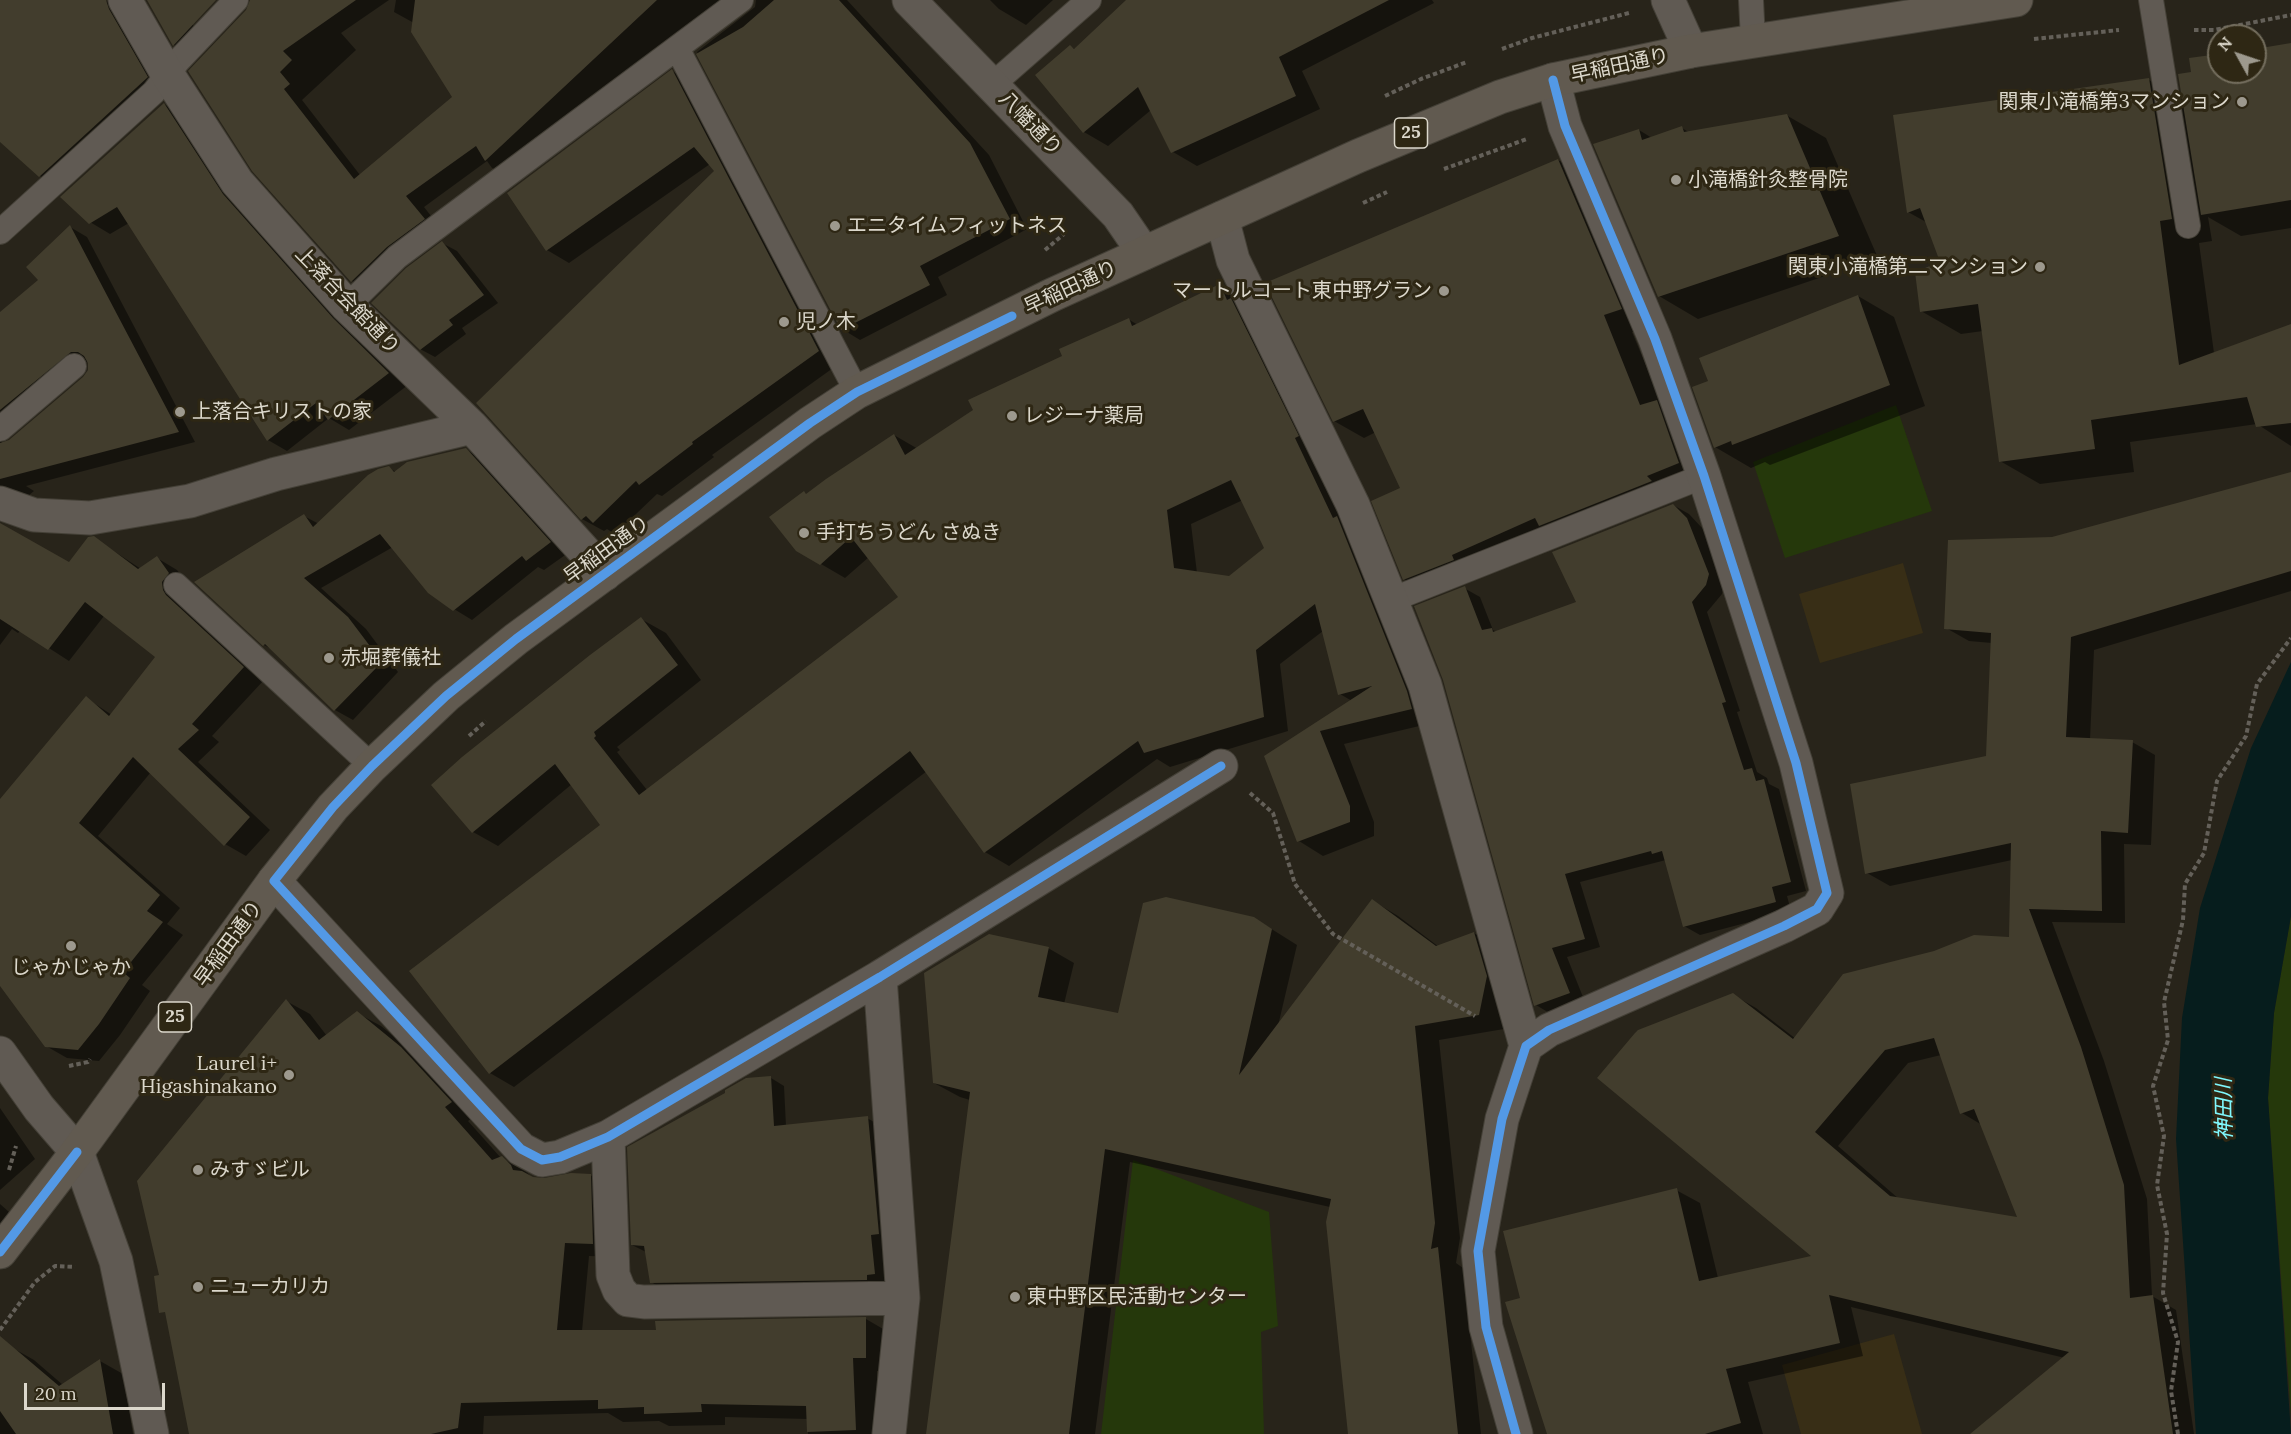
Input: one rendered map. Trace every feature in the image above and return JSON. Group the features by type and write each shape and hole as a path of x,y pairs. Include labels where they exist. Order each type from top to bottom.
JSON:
{"main road":[{"name":"早稲田通り","path":"0,1252 77,1152 274,881 333,807 372,766 446,696 516,639 810,423 857,392 1052,295 1358,156 1500,97 1553,80 1691,51 2016,0"}],"street":[{"name":"上落合会館通り","path":"125,0 168,75 237,182 346,306 472,427 605,574"},
{"name":"八幡通り","path":"909,0 1118,215 1144,253"},
{"path":"1668,0 1691,51"},
{"path":"1526,1046 1549,1030 1784,926 1817,909 1827,893 1796,763 1704,476 1655,339 1566,126 1553,80"},
{"path":"1222,218 1233,260 1353,506 1425,685 1526,1046 1502,1119 1478,1251 1486,1327 1516,1434"},
{"path":"0,503 34,515 90,518 190,501 276,474 472,427"},
{"path":"274,881 521,1149 542,1160 560,1157 608,1137 880,977 1221,766"},
{"path":"880,977 903,1298 889,1434"},
{"path":"0,1053 39,1108 77,1152 116,1261 152,1434"},
{"path":"608,1137 613,1275 619,1290 628,1300 644,1302 903,1298"}],"lane":[{"path":"0,232 138,107 236,0"},
{"path":"346,306 397,257 741,0"},
{"path":"992,85 1089,0"},
{"path":"1751,0 1753,40"},
{"path":"2151,0 2188,226"},
{"path":"677,48 857,392"},
{"path":"0,429 74,366"},
{"path":"1391,600 1704,476"},
{"path":"176,585 372,766"}],"path":[{"path":"1439,171 1532,137"},
{"path":"1355,206 1397,188"},
{"path":"2178,1434 2171,1391 2178,1342 2163,1293 2167,1234 2157,1185 2164,1136 2153,1086 2168,1040 2164,1002 2182,920 2185,884 2204,854 2217,781 2246,736 2257,684 2291,638"},
{"path":"462,742 489,719"},
{"path":"1221,766 1273,813 1295,884 1333,934 1526,1046"},
{"path":"6,1178 18,1138"},
{"path":"0,1330 35,1282 55,1266"}],"shaded area":[{"path":"1903,563 1923,633 1820,663 1799,594"},
{"path":"1894,1334 1922,1434 1801,1434 1782,1365"}],"green space":[{"path":"1896,405 1932,511 1785,558 1753,462"},
{"path":"2291,916 2291,1416 2268,1098 2274,1013"},
{"path":"1133,1160 1269,1212 1278,1326 1261,1332 1264,1434 1101,1434"}],"water":[{"name":"神田川","path":"2291,662 2291,916 2274,1013 2268,1098 2291,1434 2196,1434 2176,1139 2182,1018 2200,908 2251,748"}],"building":[{"path":"0,0 106,0 148,77 39,177 0,142"},
{"path":"147,0 216,0 173,46"},
{"path":"250,0 356,0 283,51 292,60 280,72 290,84 284,89 354,179 452,97 411,32 415,0 657,0 485,161 476,146 406,196 425,219 387,247 351,282 252,171 188,71 246,10"},
{"path":"774,0 839,0 970,143 1010,219 920,266 930,285 841,330 696,54 743,27"},
{"path":"1126,0 1389,0 1279,57 1296,96 1171,153 1138,87 1083,133 1035,75 1070,45 1074,49"},
{"path":"2291,43 2291,200 2201,215 2178,74 2191,72 2189,58 2207,56 2207,84 2267,84 2267,47"},
{"path":"672,69 819,351 692,442 693,444 639,485 636,481 593,523 586,516 581,520 476,403 714,171 694,147 546,251 507,193"},
{"name":"関東小滝橋第二マンション","path":"2149,78 2172,219 2160,221 2179,365 2291,324 2291,423 2256,427 2247,397 2091,420 2095,449 1999,462 1978,304 1920,312 1915,272 1940,262 1920,208 1907,213 1893,115"},
{"path":"164,103 223,194 333,318 389,373 328,420 316,403 267,441 117,207 89,224 60,197"},
{"path":"1787,114 1839,236 1658,297 1593,144 1639,129 1642,140 1682,126 1684,132"},
{"path":"1558,159 1622,309 1604,315 1640,405 1657,400 1679,463 1647,476 1652,481 1539,526 1535,518 1452,555 1454,560 1403,580 1371,501 1400,488 1363,409 1333,422 1265,283"},
{"path":"70,225 179,432 0,479 0,443 9,440 83,377 88,370 88,363 84,356 78,352 71,352 0,410 0,312 38,280 26,267"},
{"path":"442,241 484,295 449,320 453,325 420,350 371,303 406,268"},
{"path":"1220,284 1227,300 1231,298 1299,436 1295,438 1333,518 1337,516 1407,691 1412,709 1320,731 1350,806 1350,822 1297,842 1264,756 1372,686 1338,695 1315,604 1256,650 1264,717 1144,753 1138,741 984,853 910,751 489,1074 409,971 600,825 555,764 472,833 431,785 462,757 641,617 678,665 594,732 596,736 594,738 639,795 898,597 851,537 820,565 796,551 769,517 804,491 806,494 894,434 905,455 973,410 968,400 1062,356 1059,349 1129,318 1132,326","holes":["1231,480 1264,548 1229,576 1174,568 1167,510"]},
{"path":"1858,295 1890,385 1732,445 1731,441 1714,448 1692,387 1708,381 1699,358"},
{"path":"466,448 551,542 526,561 522,556 453,611 428,593 380,534 304,578 348,617 382,662 334,711 265,644 263,646 194,582 304,514 313,527 368,475 378,469 389,466 394,472 407,462"},
{"path":"2291,472 2291,571 2071,637 2066,737 2133,740 2128,833 2101,831 2102,911 2029,909 2081,1047 2124,1185 2130,1298 2153,1295 2173,1434 1970,1434 2069,1352 1829,1295 1840,1343 1726,1369 1741,1423 1705,1434 1547,1434 1505,1302 1520,1298 1503,1231 1677,1188 1699,1281 1811,1256 1597,1078 1635,1033 1733,993 1793,1039 1843,974 1934,951 1974,935 2009,937 2011,843 1865,874 1850,784 1986,756 1991,633 1944,629 1948,540 2052,537","holes":["1934,1038 1960,1114 1974,1109 2017,1217 1890,1196 1815,1132 1885,1050"]},
{"path":"1673,504 1687,518 1709,574 1706,585 1692,602 1726,702 1722,703 1744,770 1752,768 1756,781 1764,779 1791,882 1772,887 1776,902 1683,927 1662,851 1652,854 1651,851 1565,874 1585,939 1552,948 1570,993 1534,1006 1443,680 1414,606 1465,586 1482,630 1492,628 1493,632 1576,602 1552,552"},
{"path":"0,523 69,562 88,537 94,536 138,569 157,556 169,573 162,582 166,595 244,667 192,724 199,730 178,749 250,817 224,846 133,757 79,823 160,895 147,911 163,922 123,972 130,978 99,1024 78,1050 45,1047 0,986 0,799 86,696 109,716 155,657 85,602 48,650 0,619"},
{"path":"1166,897 1254,917 1272,929 1239,1075 1372,899 1436,946 1474,932 1487,976 1479,1015 1415,1026 1435,1223 1431,1249 1438,1247 1458,1434 1348,1434 1326,1222 1331,1199 1105,1149 1069,1434 926,1434 970,1092 933,1083 924,973 989,934 1049,947 1038,997 1118,1013 1143,903"},
{"path":"286,999 319,1040 357,1011 401,1047 452,1102 445,1107 492,1160 502,1156 513,1170 522,1171 533,1177 544,1178 571,1173 591,1174 593,1244 565,1243 557,1330 656,1330 655,1321 866,1317 866,1358 853,1358 856,1430 807,1432 806,1406 701,1404 702,1412 644,1414 644,1407 598,1409 598,1400 461,1403 458,1428 431,1434 189,1434 165,1312 159,1313 154,1276 159,1275 137,1181"},
{"path":"771,1076 774,1126 868,1116 879,1234 871,1235 875,1274 867,1275 867,1280 650,1283 644,1246 631,1245 627,1147 725,1093 725,1090 746,1078"},
{"path":"0,1336 59,1386 100,1359 113,1434 16,1434 0,1411"}],"cycle path":[{"path":"1516,1434 1486,1327 1478,1251 1502,1119 1526,1046 1549,1030 1784,926 1817,909 1827,893 1796,763 1704,476 1655,339 1565,126 1553,80"},
{"path":"1012,316 857,392 810,423 516,639 446,696 372,766 333,807 274,881 521,1149 542,1160 560,1157 608,1137 880,977 1221,766"},
{"path":"0,1252 77,1152"}],"place":[{"name":"関東小滝橋第3マンション","path":"2242,102"},
{"name":"小滝橋針灸整骨院","path":"1676,180"},
{"name":"エニタイムフィットネス","path":"835,226"},
{"name":"関東小滝橋第二マンション","path":"2040,267"},
{"name":"マートルコート東中野グラン","path":"1444,291"},
{"name":"児ノ木","path":"784,322"},
{"name":"上落合キリストの家","path":"180,412"},
{"name":"レジーナ薬局","path":"1012,416"},
{"name":"手打ちうどん さぬき","path":"804,533"},
{"name":"赤堀葬儀社","path":"329,658"},
{"name":"じゃかじゃか","path":"71,946"},
{"name":"Laurel i+ Higashinakano","path":"289,1075"},
{"name":"みすゞビル","path":"198,1170"},
{"name":"ニューカリカ","path":"198,1287"},
{"name":"東中野区民活動センター","path":"1015,1297"}]}
